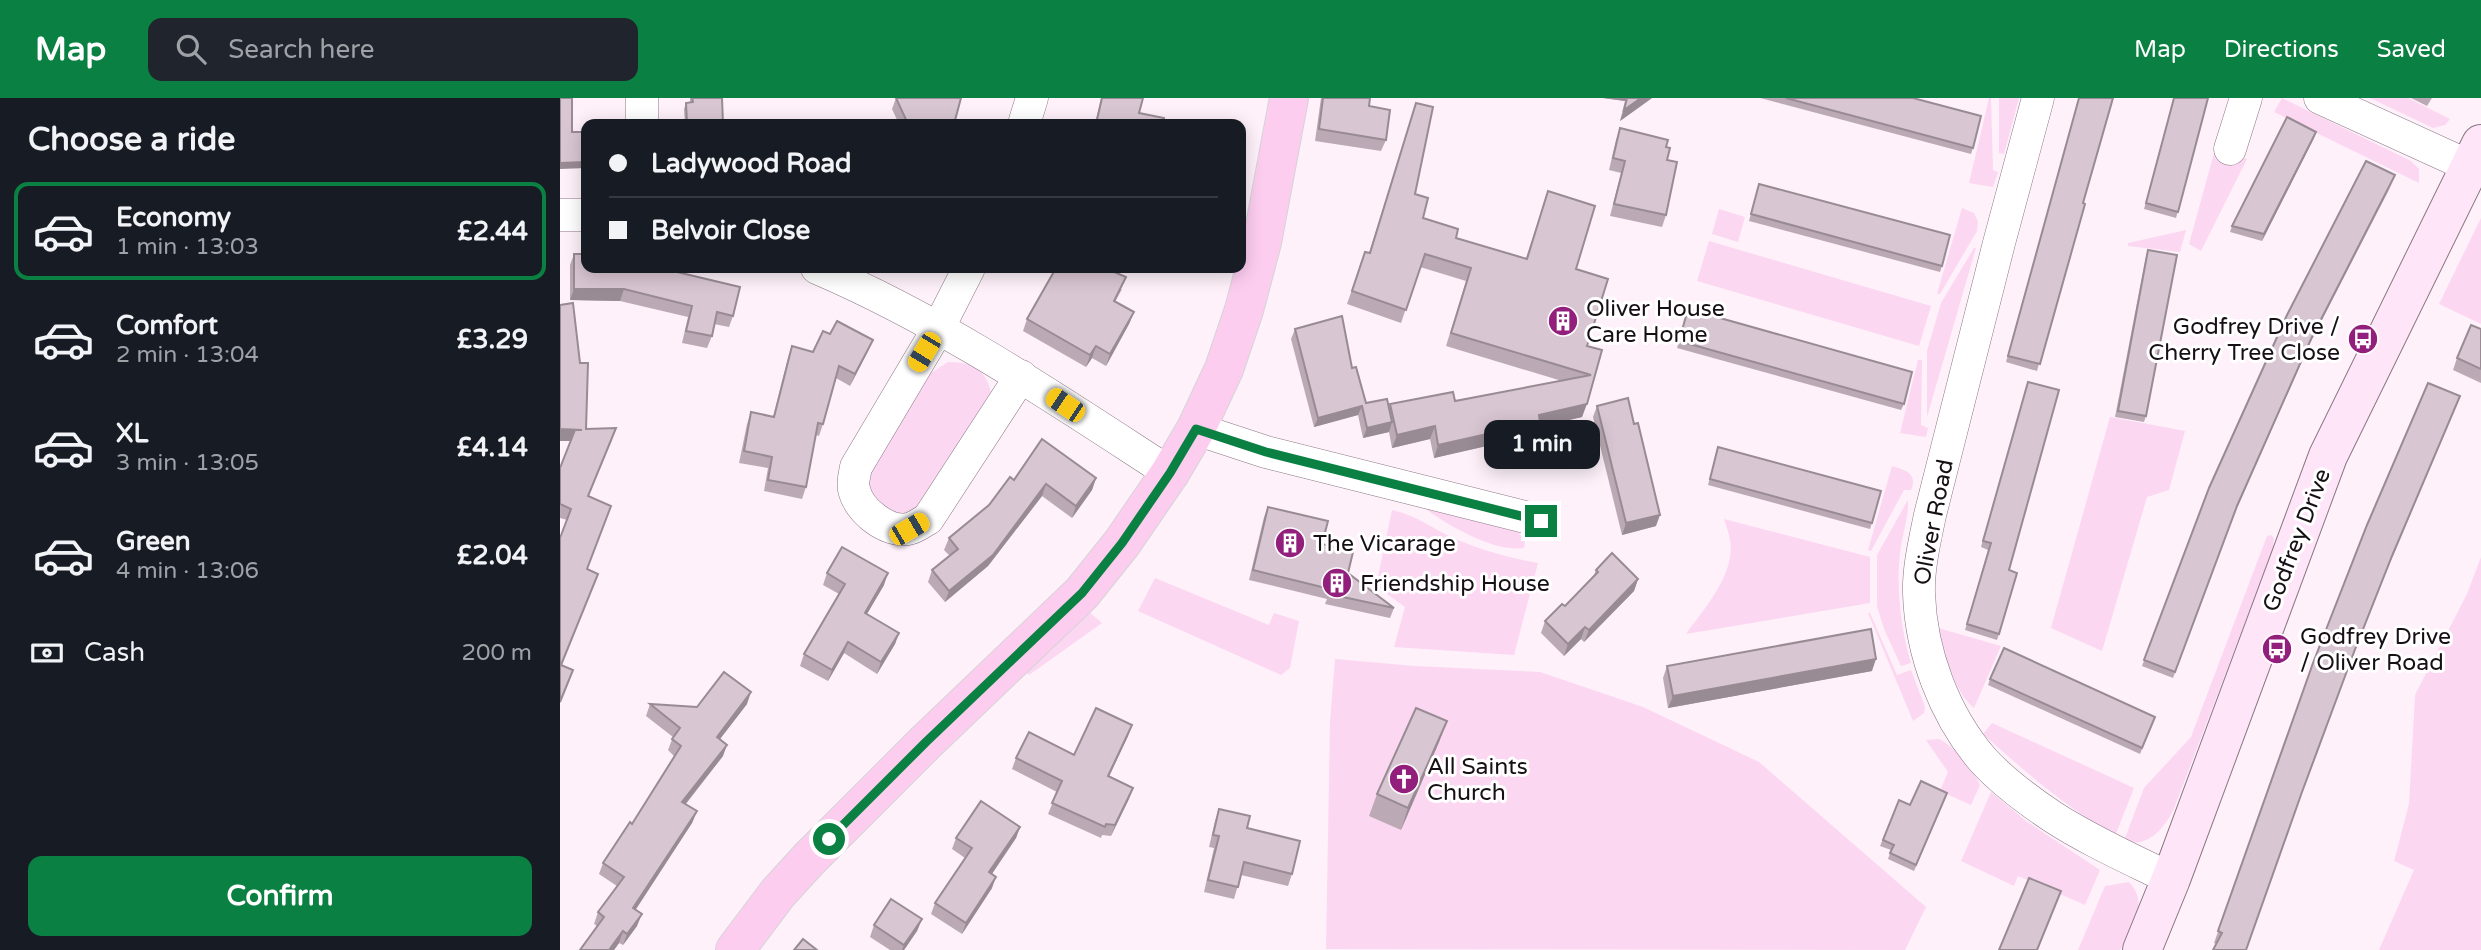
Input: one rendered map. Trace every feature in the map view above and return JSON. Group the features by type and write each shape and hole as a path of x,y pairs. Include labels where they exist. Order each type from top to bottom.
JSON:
{"main road":[{"path":"735,950 778,892 809,859 926,742 1082,593 1122,543 1170,473 1196,429 1224,369 1244,310 1262,242 1289,98"}],"street":[{"path":"642,98 642,119"},
{"path":"1026,119 1032,98"},
{"name":"Oliver Road","path":"2038,98 1930,515 1919,591 1923,633 1945,698 1965,735 1984,760 2016,790 2054,818 2171,879"},
{"path":"2230,149 2246,98"},
{"path":"2320,98 2475,155"},
{"name":"Godfrey Drive","path":"2142,950 2171,879 2328,456 2475,155"},
{"path":"560,215 581,215"},
{"path":"829,273 856,284 1021,376 1170,473"},
{"path":"966,273 938,329 856,467 853,488 866,510 891,528 909,529 928,519 1021,376"},
{"path":"1196,429 1266,452 1541,521"}],"shaded area":[{"path":"1989,98 1993,170 1998,172 1993,187 1969,183"},
{"path":"1999,98 2019,98 2004,154 1999,153"},
{"path":"2282,98 2411,161 2419,169 2419,183 2274,112"},
{"path":"2370,98 2408,98 2450,119 2445,125 2433,128"},
{"path":"2216,146 2247,159 2201,251 2189,244"},
{"path":"1962,208 1974,213 1978,222 1977,231 1940,294 1937,294"},
{"path":"1719,209 1745,217 1738,242 1712,234"},
{"path":"2481,218 2481,324 2439,304"},
{"path":"2186,230 2180,252 2128,246 2128,243"},
{"path":"1709,241 1931,306 1919,346 1697,281"},
{"path":"1974,248 1927,417 1927,351 1941,303"},
{"path":"1918,360 1922,360 1921,425 1928,428 1926,437 1900,433"},
{"path":"948,362 967,364 980,372 988,384 993,403 933,497 909,516 893,516 870,496 867,474 931,373"},
{"path":"2110,417 2185,431 2169,490 2147,497 2102,651 2051,628"},
{"path":"1892,466 1912,476 1913,485 1911,490 1904,490 1871,551 1868,550"},
{"path":"1908,500 1900,553 1899,594 1911,663 1901,666 1877,606 1877,555"},
{"path":"1423,507 1512,529 1519,533 1525,542 1524,548 1485,542 1457,529"},
{"path":"1392,510 1469,544 1538,563 1514,655 1394,647 1405,607 1376,586"},
{"path":"1724,519 1870,557 1870,603 1686,634 1717,590 1728,566 1730,540"},
{"path":"2267,536 2274,538 2273,549 2173,811 2160,830 2149,839 2126,842 2125,838 2144,788 2191,737"},
{"path":"2481,557 2481,950 2379,950 2414,870 2394,861 2409,804 2415,695 2467,594"},
{"path":"1155,578 1269,625 1274,613 1299,621 1290,668 1281,675 1138,611"},
{"path":"1090,613 1102,623 1029,675 1025,671"},
{"path":"1868,613 1897,675 1911,670 1925,707 1924,713 1913,721"},
{"path":"1938,628 2001,646 1974,708 1955,681"},
{"path":"1335,659 1540,672 1643,707 1759,762 1926,907 1905,950 1326,949 1330,722"},
{"path":"1992,723 2134,788 2115,836 2046,788 1983,734"},
{"path":"1939,739 1963,759 1980,785 1971,805 1940,791 1948,772 1926,740"},
{"path":"1991,792 2026,821 2100,870 2085,905 2018,876 2014,886 1961,861"},
{"path":"2129,882 2135,891 2139,908 2120,950 2078,950 2105,886"}],"building":[{"path":"560,98 572,98 572,132 581,132 581,162 560,163"},
{"path":"692,98 722,98 723,119 687,119 686,103 693,102"},
{"path":"896,98 961,98 955,119 906,119"},
{"path":"1102,98 1143,98 1139,113 1164,118 1164,119 1097,119"},
{"path":"1323,98 1370,98 1369,106 1390,110 1386,140 1319,129"},
{"path":"1627,98 1641,98 1624,110"},
{"path":"1786,98 1913,98 1981,116 1973,148"},
{"path":"2079,98 2113,98 2040,364 2008,356"},
{"path":"2174,98 2208,98 2178,212 2146,203"},
{"path":"1416,103 1433,107 1415,194 1428,198 1423,218 1458,229 1456,238 1527,259 1548,191 1595,206 1576,269 1608,279 1587,346 1602,350 1587,404 1539,415 1540,422 1438,445 1435,426 1397,435 1390,404 1453,392 1455,401 1591,375 1451,333 1471,268 1425,254 1406,310 1352,291 1365,252 1370,253"},
{"path":"2287,117 2316,132 2264,234 2232,226"},
{"path":"1620,128 1668,140 1666,147 1670,148 1667,160 1677,162 1666,215 1614,204 1625,161 1613,158"},
{"path":"2366,161 2395,175 2311,339 2237,506 2175,672 2144,660 2209,488 2287,315"},
{"path":"1759,184 1950,235 1942,266 1751,214"},
{"path":"2148,250 2177,255 2146,416 2118,411"},
{"path":"574,254 581,254 581,273 681,273 740,287 733,316 717,312 712,336 686,331 692,306 624,289 574,289"},
{"path":"1053,273 1117,273 1126,277 1114,301 1134,312 1110,354 1096,346 1090,355 1027,319"},
{"path":"573,303 580,363 588,363 586,429 616,428 588,496 611,506 587,569 598,574 561,665 573,670 560,702 560,538 571,509 560,504 560,468 575,430 582,430 560,429 560,305"},
{"path":"1688,309 1912,372 1904,404 1679,341"},
{"path":"1342,316 1352,368 1356,367 1366,403 1387,399 1392,422 1367,428 1362,406 1318,418 1295,329"},
{"path":"837,321 873,340 855,374 839,366 823,424 818,423 806,487 768,480 772,457 744,451 751,412 774,417 792,346 813,352 823,331 830,334"},
{"path":"2471,325 2481,329 2481,369 2457,358"},
{"path":"2028,382 2059,390 2009,570 2017,573 1999,634 1967,624 1991,543 1983,541"},
{"path":"2428,383 2460,396 2354,652 2246,950 2213,950 2222,933 2218,931 2313,663 2367,525"},
{"path":"1628,398 1634,424 1638,423 1660,515 1626,523 1597,406"},
{"path":"1042,439 1096,478 1076,506 1046,484 993,555 949,591 932,570 958,549 949,538 989,505 1010,477 1014,480"},
{"path":"1718,447 1881,491 1872,523 1710,479"},
{"path":"1268,507 1328,521 1322,544 1353,552 1348,573 1394,608 1329,594 1330,589 1253,570"},
{"path":"842,547 888,573 865,613 899,633 881,662 848,642 832,670 804,654 845,584 827,573"},
{"path":"1612,553 1638,579 1589,630 1585,627 1568,644 1545,621 1562,604 1565,606 1598,572 1596,570"},
{"path":"1871,629 1876,659 1673,696 1667,666"},
{"path":"2004,648 2155,717 2142,748 1990,679"},
{"path":"724,672 751,692 717,737 727,745 682,802 697,811 633,908 642,914 627,934 623,931 609,950 580,950 604,917 598,912 624,877 603,863 630,822 632,824 681,746 672,739 680,728 650,704 697,707"},
{"path":"1096,708 1132,725 1108,776 1133,788 1115,825 1106,824 1105,827 1052,803 1062,781 1016,758 1029,732 1074,755"},
{"name":"All Saints Church","path":"1416,708 1447,721 1408,808 1377,794"},
{"path":"1921,781 1947,793 1916,865 1890,853 1894,845 1883,840 1899,800 1910,805"},
{"path":"981,801 1020,827 989,872 996,877 966,923 935,903 972,848 956,838"},
{"path":"1219,809 1250,816 1247,828 1300,841 1292,874 1244,862 1238,887 1208,880 1219,836 1213,835"},
{"path":"2029,878 2061,891 2037,950 1999,950"},
{"path":"891,899 922,919 904,945 874,925"},
{"path":"803,939 817,950 794,950"}],"place":[{"name":"Oliver House Care Home","path":"1563,321"},
{"name":"Godfrey Drive / Cherry Tree Close","path":"2363,339"},
{"name":"The Vicarage","path":"1290,543"},
{"name":"Friendship House","path":"1337,583"},
{"name":"Godfrey Drive / Oliver Road","path":"2277,649"},
{"name":"All Saints Church","path":"1404,779"}],"route":[{"path":"829,839 1082,593 1122,543 1170,473 1196,429 1266,452 1541,521"}]}
